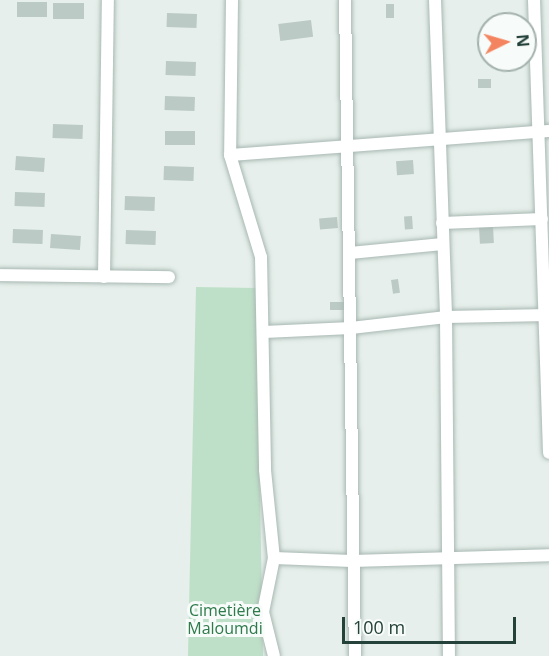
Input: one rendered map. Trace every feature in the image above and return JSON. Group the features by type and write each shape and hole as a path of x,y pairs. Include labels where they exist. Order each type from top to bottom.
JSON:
{"street":[{"path":"104,277 108,0"},
{"path":"232,0 230,155 261,257 265,470 274,558 263,612 274,656"},
{"path":"345,0 351,328 351,561 355,656"},
{"path":"435,0 446,317 448,656"},
{"path":"534,0 543,57 549,453"},
{"path":"230,155 438,137 544,131"},
{"path":"442,223 544,226"},
{"path":"350,253 443,244"},
{"path":"0,275 169,277"},
{"path":"264,332 351,328 446,317 547,315"},
{"path":"274,558 351,561 549,555"}],"green space":[{"name":"Cimetière Maloumdi","path":"196,287 256,288 263,656 188,656"}],"building":[{"path":"17,2 47,2 47,17 17,17"},
{"path":"53,3 84,3 84,19 53,19"},
{"path":"386,4 394,4 394,18 386,18"},
{"path":"167,13 197,14 196,28 167,27"},
{"path":"311,20 313,37 280,41 278,24"},
{"path":"166,61 196,62 195,76 166,75"},
{"path":"478,79 491,79 491,88 478,88"},
{"path":"165,96 195,97 194,111 165,110"},
{"path":"53,124 83,125 82,139 53,138"},
{"path":"165,131 195,131 195,145 165,145"},
{"path":"16,156 45,158 44,172 15,170"},
{"path":"413,160 414,174 397,175 396,161"},
{"path":"164,166 194,167 193,181 164,180"},
{"path":"15,192 45,193 44,207 15,206"},
{"path":"125,196 155,197 154,211 125,210"},
{"path":"412,216 413,229 405,230 404,217"},
{"path":"337,217 338,228 320,230 319,219"},
{"path":"493,226 494,243 480,244 479,227"},
{"path":"13,229 43,230 42,244 13,243"},
{"path":"126,230 156,231 155,245 126,244"},
{"path":"51,234 81,236 80,250 50,248"},
{"path":"398,279 400,293 393,294 391,280"},
{"path":"330,302 346,302 346,310 330,310"}]}
